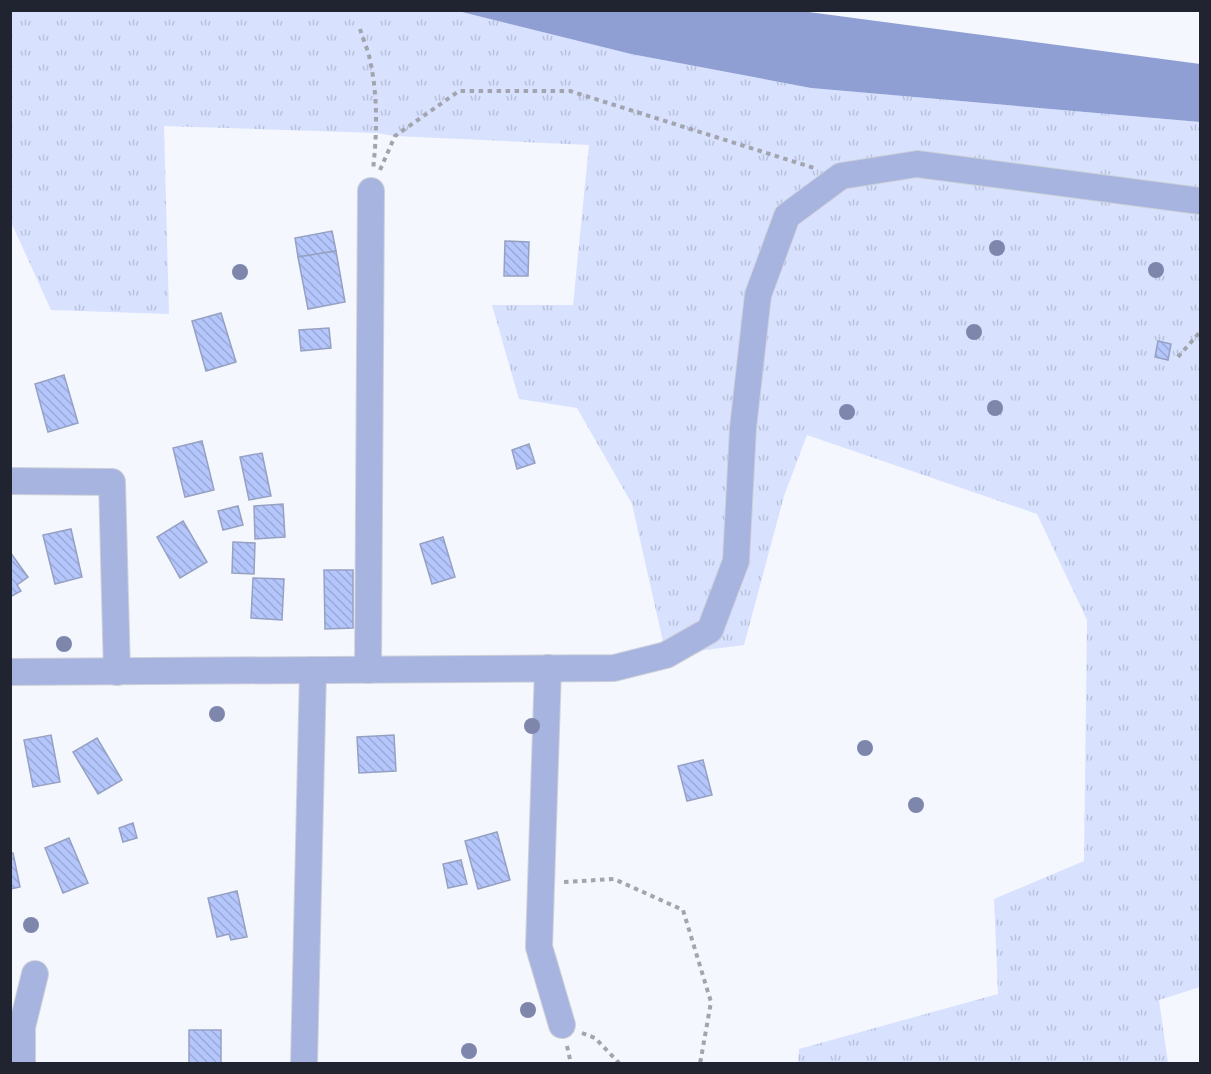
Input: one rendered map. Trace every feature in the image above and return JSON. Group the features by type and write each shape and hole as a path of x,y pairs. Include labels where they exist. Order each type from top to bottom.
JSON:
{"street":[{"path":"10,672 614,668 666,655 710,630 736,561 742,428 758,295 787,216 840,176 917,164 1200,201"},
{"path":"368,670 370,191"},
{"path":"10,480 112,482 117,672"},
{"path":"548,668 540,947 562,1025"},
{"path":"304,1064 313,670"},
{"path":"22,1064 22,1027 35,974"}],"path":[{"path":"360,29 370,60 376,124 370,191"},
{"path":"370,191 395,136 459,91 570,91 840,176"},
{"path":"1178,357 1200,332"},
{"path":"542,883 614,879 683,910 711,1002 700,1064"},
{"path":"562,1025 595,1038 620,1064"}],"green space":[{"path":"10,11 458,11 631,54 811,88 1200,122 1200,987 1159,1000 1168,1063 798,1063 799,1049 998,994 994,899 1084,861 1087,620 1037,514 807,435 784,496 744,645 666,655 632,504 577,408 519,399 492,305 573,305 589,145 395,136 377,133 164,126 169,314 51,310 11,222"}],"water":[{"path":"458,11 801,11 1200,64 1200,122 811,88 631,54"}],"building":[{"path":"332,231 336,251 298,257 295,238"},
{"path":"505,241 529,242 528,276 504,276"},
{"path":"336,251 345,302 308,309 298,257"},
{"path":"221,313 236,362 206,371 192,321"},
{"path":"329,328 331,348 301,351 299,330"},
{"path":"1158,341 1171,344 1168,360 1155,357"},
{"path":"64,375 78,423 48,432 35,384"},
{"path":"202,441 214,490 185,497 173,448"},
{"path":"529,444 535,463 517,469 512,450"},
{"path":"262,453 271,496 249,500 240,457"},
{"path":"283,504 285,537 255,539 254,506"},
{"path":"238,506 243,525 223,530 218,511"},
{"path":"183,521 207,562 180,578 157,537"},
{"path":"71,529 82,577 55,584 43,535"},
{"path":"443,537 455,577 432,584 420,544"},
{"path":"233,542 255,543 254,574 232,573"},
{"path":"10,552 28,577 17,585 21,591 10,597"},
{"path":"324,570 353,570 353,628 325,629"},
{"path":"253,578 284,579 282,620 251,618"},
{"path":"51,735 60,782 33,787 24,740"},
{"path":"394,735 396,771 359,773 357,737"},
{"path":"97,738 122,780 98,794 73,752"},
{"path":"703,760 712,795 687,801 678,766"},
{"path":"133,823 137,838 123,842 119,828"},
{"path":"497,832 510,880 478,889 465,841"},
{"path":"69,838 88,883 63,893 45,848"},
{"path":"10,853 13,853 20,887 10,889"},
{"path":"461,860 467,884 448,888 443,864"},
{"path":"237,891 247,937 231,940 229,934 217,937 208,898"},
{"path":"189,1030 221,1030 221,1064 189,1064"}]}
